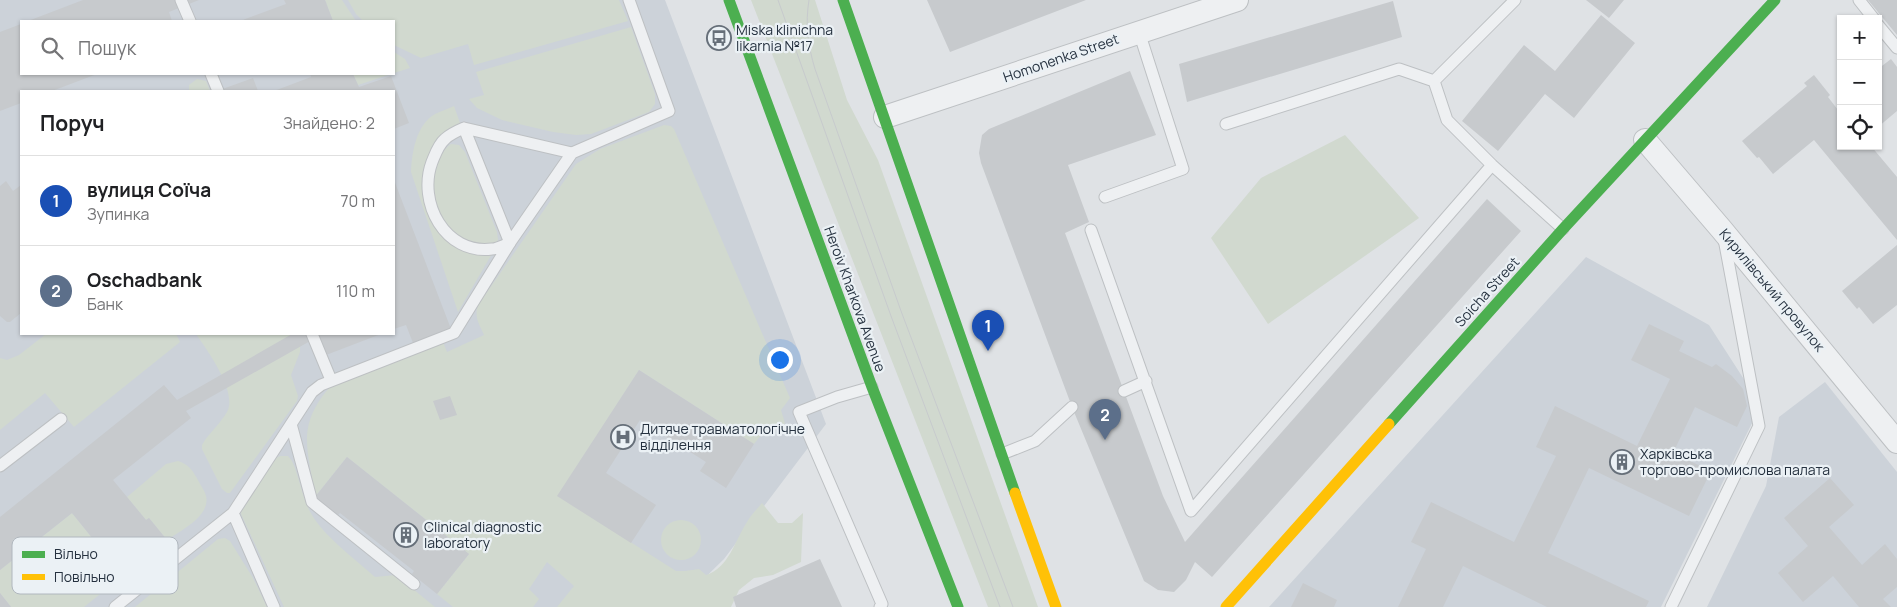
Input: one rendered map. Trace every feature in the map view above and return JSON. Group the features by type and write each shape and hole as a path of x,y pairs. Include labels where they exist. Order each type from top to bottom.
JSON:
{"main road":[{"name":"Heroiv Kharkova Avenue","path":"729,0 872,387 958,607"},
{"path":"843,0 1056,607"},
{"name":"Soicha Street","path":"1226,607 1563,229 1775,0"}],"street":[{"name":"Homonenka Street","path":"885,118 1237,0"},
{"name":"Кирилівський провулок","path":"1645,140 1897,442"}],"lane":[{"path":"181,0 190,20"},
{"path":"178,557 233,513 312,392 330,380 454,333 510,243 572,153 669,111 629,0"},
{"path":"1434,81 1515,0"},
{"path":"1859,0 1871,15"},
{"path":"1882,30 1897,48"},
{"path":"1105,196 1183,169 1139,32"},
{"path":"1226,124 1399,69 1434,81"},
{"path":"211,75 218,90"},
{"path":"1434,81 1446,120 1492,165 1563,229"},
{"path":"510,243 492,249 479,249 460,244 442,229 432,212 427,192 427,182 428,173 435,154 443,141 464,128 572,153"},
{"path":"464,128 510,243"},
{"path":"1091,230 1191,511 1492,165"},
{"path":"1671,607 1759,426 1722,230"},
{"path":"312,335 330,380"},
{"path":"1124,391 1146,381"},
{"path":"872,387 837,397 799,412 882,604 880,607"},
{"path":"1002,454 1035,441 1072,407"},
{"path":"0,466 61,419"},
{"path":"292,424 312,502 414,584"},
{"path":"233,513 274,607"},
{"path":"115,607 131,594"}],"shaded area":[{"path":"0,0 665,0 826,424 724,559 675,607 0,607"},
{"path":"325,0 342,0 355,20 333,20"},
{"path":"348,0 619,0 628,21 474,65 468,44 421,58 395,45 395,20 362,20"},
{"path":"751,0 815,0 847,100 878,160 1038,607 988,607"},
{"path":"631,27 655,94 655,104 649,112 591,134 576,135 553,132 502,120 477,108 469,99 484,95 476,72"},
{"path":"395,53 405,59 410,68 395,73"},
{"path":"353,75 388,75 358,85"},
{"path":"197,79 206,81 210,90 189,90 189,85"},
{"path":"454,106 460,123 451,128 427,167 441,231 493,252 458,312 411,172 416,140 423,125 435,114"},
{"path":"664,125 671,126 674,129 790,398 781,410 785,423 782,427 775,429 769,425 754,444 639,370 558,496 676,571 699,569 706,575 714,571 726,560 749,519 762,503 778,523 792,523 803,513 801,562 773,575 754,578 739,590 731,607 557,607 574,586 547,562 529,589 539,599 533,607 453,607 437,594 469,554 347,457 315,497 307,440 312,415 318,402 329,388 443,342 447,352 484,335 477,317 478,305 576,164 600,149"},
{"path":"1345,135 1419,218 1268,324 1211,238 1261,178"},
{"path":"451,144 459,145 465,152 497,232 498,240 496,244 468,240 456,234 439,215 433,189 434,174 442,154"},
{"path":"1586,257 1709,325 1747,384 1754,419 1661,607 1269,607"},
{"path":"45,335 176,335 180,342 74,427 45,393 0,430 0,358 7,360 19,355"},
{"path":"197,335 300,335 300,352 291,375 298,396 297,401 230,493 222,489 202,449 205,440 227,412 229,404 225,383"},
{"path":"1825,382 1897,472 1897,607 1707,607 1766,486 1779,417"},
{"path":"288,456 292,461 309,509 317,523 332,539 375,577 396,575 435,607 284,607 241,514 242,507 276,458"},
{"path":"178,461 186,464 193,472 206,496 204,510 199,516 171,537 165,537 149,518 146,520 127,497 166,464"},
{"path":"72,513 91,537 42,537"},
{"path":"677,520 685,520 692,523 698,529 701,540 698,551 692,557 685,560 677,560 670,557 664,551 661,544 661,536 664,529 670,523"},
{"path":"225,538 230,541 253,578 267,607 135,607 151,594 178,594 178,572 218,539"},
{"path":"12,560 12,594 100,594 84,607 11,607 0,593 0,570"}],"building":[{"path":"83,0 199,0 169,12 172,20 31,20"},
{"path":"284,0 325,0 333,20 243,20 286,4"},
{"path":"927,0 1086,0 950,52"},
{"path":"1586,0 1624,0 1609,18"},
{"path":"1868,0 1897,0 1897,35 1882,15"},
{"path":"1393,1 1402,37 1187,102 1179,64"},
{"path":"1601,15 1635,43 1574,118 1545,94 1498,151 1462,121 1524,45 1555,71"},
{"path":"20,24 20,75 94,75 55,90 20,90 20,103 0,111 0,32"},
{"path":"1891,59 1897,67 1897,111 1882,124 1882,105 1882,66"},
{"path":"1130,71 1156,135 1068,165 1089,222 1065,233 1163,496 1185,542 1487,199 1521,231 1212,577 1195,562 1186,580 1174,592 1158,590 1144,581 1072,407 981,163 979,153 982,135 989,129"},
{"path":"310,75 353,75 359,87 391,76 409,123 395,129 395,90 277,90 311,77"},
{"path":"1814,75 1830,95 1828,97 1837,109 1837,150 1874,150 1897,177 1897,240 1814,140 1773,174 1742,141 1807,86 1804,83"},
{"path":"253,78 258,90 220,90"},
{"path":"6,181 13,191 20,186 20,314 10,322 7,322 0,316 0,186"},
{"path":"395,183 451,329 413,343 406,325 395,329"},
{"path":"1897,245 1897,305 1873,324 1842,291"},
{"name":"Харківська торгово-промислова палата","path":"1649,324 1684,341 1679,351 1712,367 1716,364 1732,376 1743,389 1747,406 1737,427 1695,407 1673,453 1711,471 1689,516 1589,468 1548,553 1649,601 1646,607 1547,607 1463,566 1443,607 1398,607 1426,549 1411,542 1431,502 1514,542 1556,456 1536,447 1555,406 1637,446 1670,379 1631,360"},
{"path":"290,335 378,335 326,355 319,336 186,411 191,418 113,480 146,520 149,518 165,537 91,537 72,513 42,537 12,537 12,560 0,570 0,517 164,385 177,400"},
{"path":"639,370 754,444 726,488 700,471 706,462 640,420 606,473 656,505 631,543 557,496"},
{"path":"450,396 457,415 440,420 433,401"},
{"name":"Clinical diagnostic laboratory","path":"347,457 469,554 437,594 412,574 414,571 340,513 338,515 315,497"},
{"path":"1830,478 1854,505 1829,527 1862,565 1885,544 1897,559 1897,587 1883,599 1891,607 1859,607 1833,576 1803,602 1778,573 1808,546 1784,518"},
{"path":"820,559 842,607 736,607 733,597"},
{"path":"1303,583 1337,600 1334,607 1291,607"},
{"path":"0,593 11,607 0,607"}],"tram line":[{"path":"778,0 891,316 1000,607"},
{"path":"809,0 808,35 815,69 901,311 1013,607"}],"traffic: fast":[{"path":"729,0 872,387 958,607"},
{"path":"843,0 1015,493"},
{"path":"1389,424 1563,229 1775,0"}],"traffic: slow":[{"path":"1226,607 1389,424"},
{"path":"1015,493 1056,607"}],"place":[{"name":"Miska klinichna likarnia №17","path":"719,38"},
{"name":"вулиця Соїча","path":"988,351"},
{"name":"Дитяче травматологічне відділення","path":"623,437"},
{"name":"Oschadbank","path":"1105,440"},
{"name":"Харківська торгово-промислова палата","path":"1622,462"},
{"name":"Clinical diagnostic laboratory","path":"406,535"}]}
